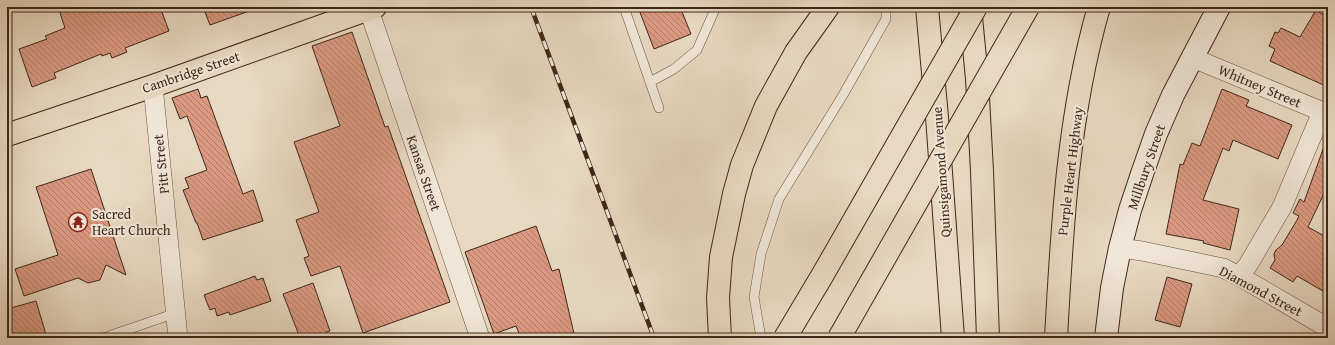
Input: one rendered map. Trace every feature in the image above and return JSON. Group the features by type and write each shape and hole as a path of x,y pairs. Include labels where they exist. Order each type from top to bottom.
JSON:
{"main road":[{"path":"720,338 718,298 721,257 734,194 742,165 766,106 796,52 828,7"},
{"name":"Quinsigamond Avenue","path":"927,7 952,338"},
{"path":"970,7 978,79 988,338"},
{"path":"785,338 976,7"},
{"path":"839,338 1028,7"},
{"name":"Millbury Street","path":"1106,338 1112,288 1130,210 1156,134 1173,95 1219,7"},
{"name":"Cambridge Street","path":"7,135 153,86 371,8"},
{"name":"Purple Heart Highway","path":"1056,338 1062,226 1070,158 1078,102 1096,15"}],"street":[{"name":"Kansas Street","path":"371,8 480,338"},
{"name":"Whitney Street","path":"1193,58 1325,113"},
{"name":"Pitt Street","path":"153,86 178,338"},
{"path":"1240,276 1282,207 1325,113"},
{"name":"Diamond Street","path":"1120,248 1142,250 1223,268 1240,276 1328,328"}],"lane":[{"path":"624,7 659,108"},
{"path":"650,82 674,69 697,50 716,7"},
{"path":"761,338 754,297 761,254 779,199 839,102 886,19 886,7"},
{"path":"103,338 123,334 176,313"}],"building":[{"path":"58,7 160,7 169,31 125,48 127,52 112,58 110,53 102,56 101,54 54,73 56,78 32,87 19,49 47,39 45,36 65,28"},
{"path":"203,7 255,7 255,9 210,25"},
{"path":"638,7 680,7 691,34 654,49"},
{"path":"1316,10 1328,18 1328,87 1270,61 1275,49 1269,46 1275,32 1278,33 1281,28 1300,37"},
{"path":"352,32 385,127 388,126 450,302 363,333 340,266 311,276 304,258 309,256 296,220 319,212 294,142 340,126 312,46"},
{"path":"198,89 201,98 207,96 243,194 253,190 263,221 203,240 183,190 189,188 185,178 207,170 187,116 180,119 172,98"},
{"path":"1222,89 1249,100 1246,106 1292,125 1278,159 1233,140 1229,151 1223,148 1203,200 1239,209 1230,250 1203,243 1204,241 1166,234 1180,164 1183,165 1192,143 1200,146"},
{"path":"1326,141 1328,141 1328,185 1308,227 1328,238 1328,294 1297,276 1293,282 1270,268 1275,260 1274,254 1276,250 1282,245 1299,216 1293,213 1300,199 1304,202"},
{"name":"Sacred Heart Church","path":"91,169 126,275 106,265 100,280 88,283 78,278 24,296 15,269 58,255 36,187"},
{"path":"536,226 552,271 559,269 575,338 521,338 516,326 494,334 465,252"},
{"path":"255,276 257,280 263,278 271,301 230,315 229,312 217,316 215,308 210,310 204,295"},
{"path":"1167,277 1192,284 1180,327 1155,320"},
{"path":"313,283 330,331 326,332 328,338 300,338 283,294"},
{"path":"36,301 47,338 7,338 7,309"}],"railway":[{"path":"531,7 654,338"}],"place":[{"name":"Sacred Heart Church","path":"78,222"}]}
